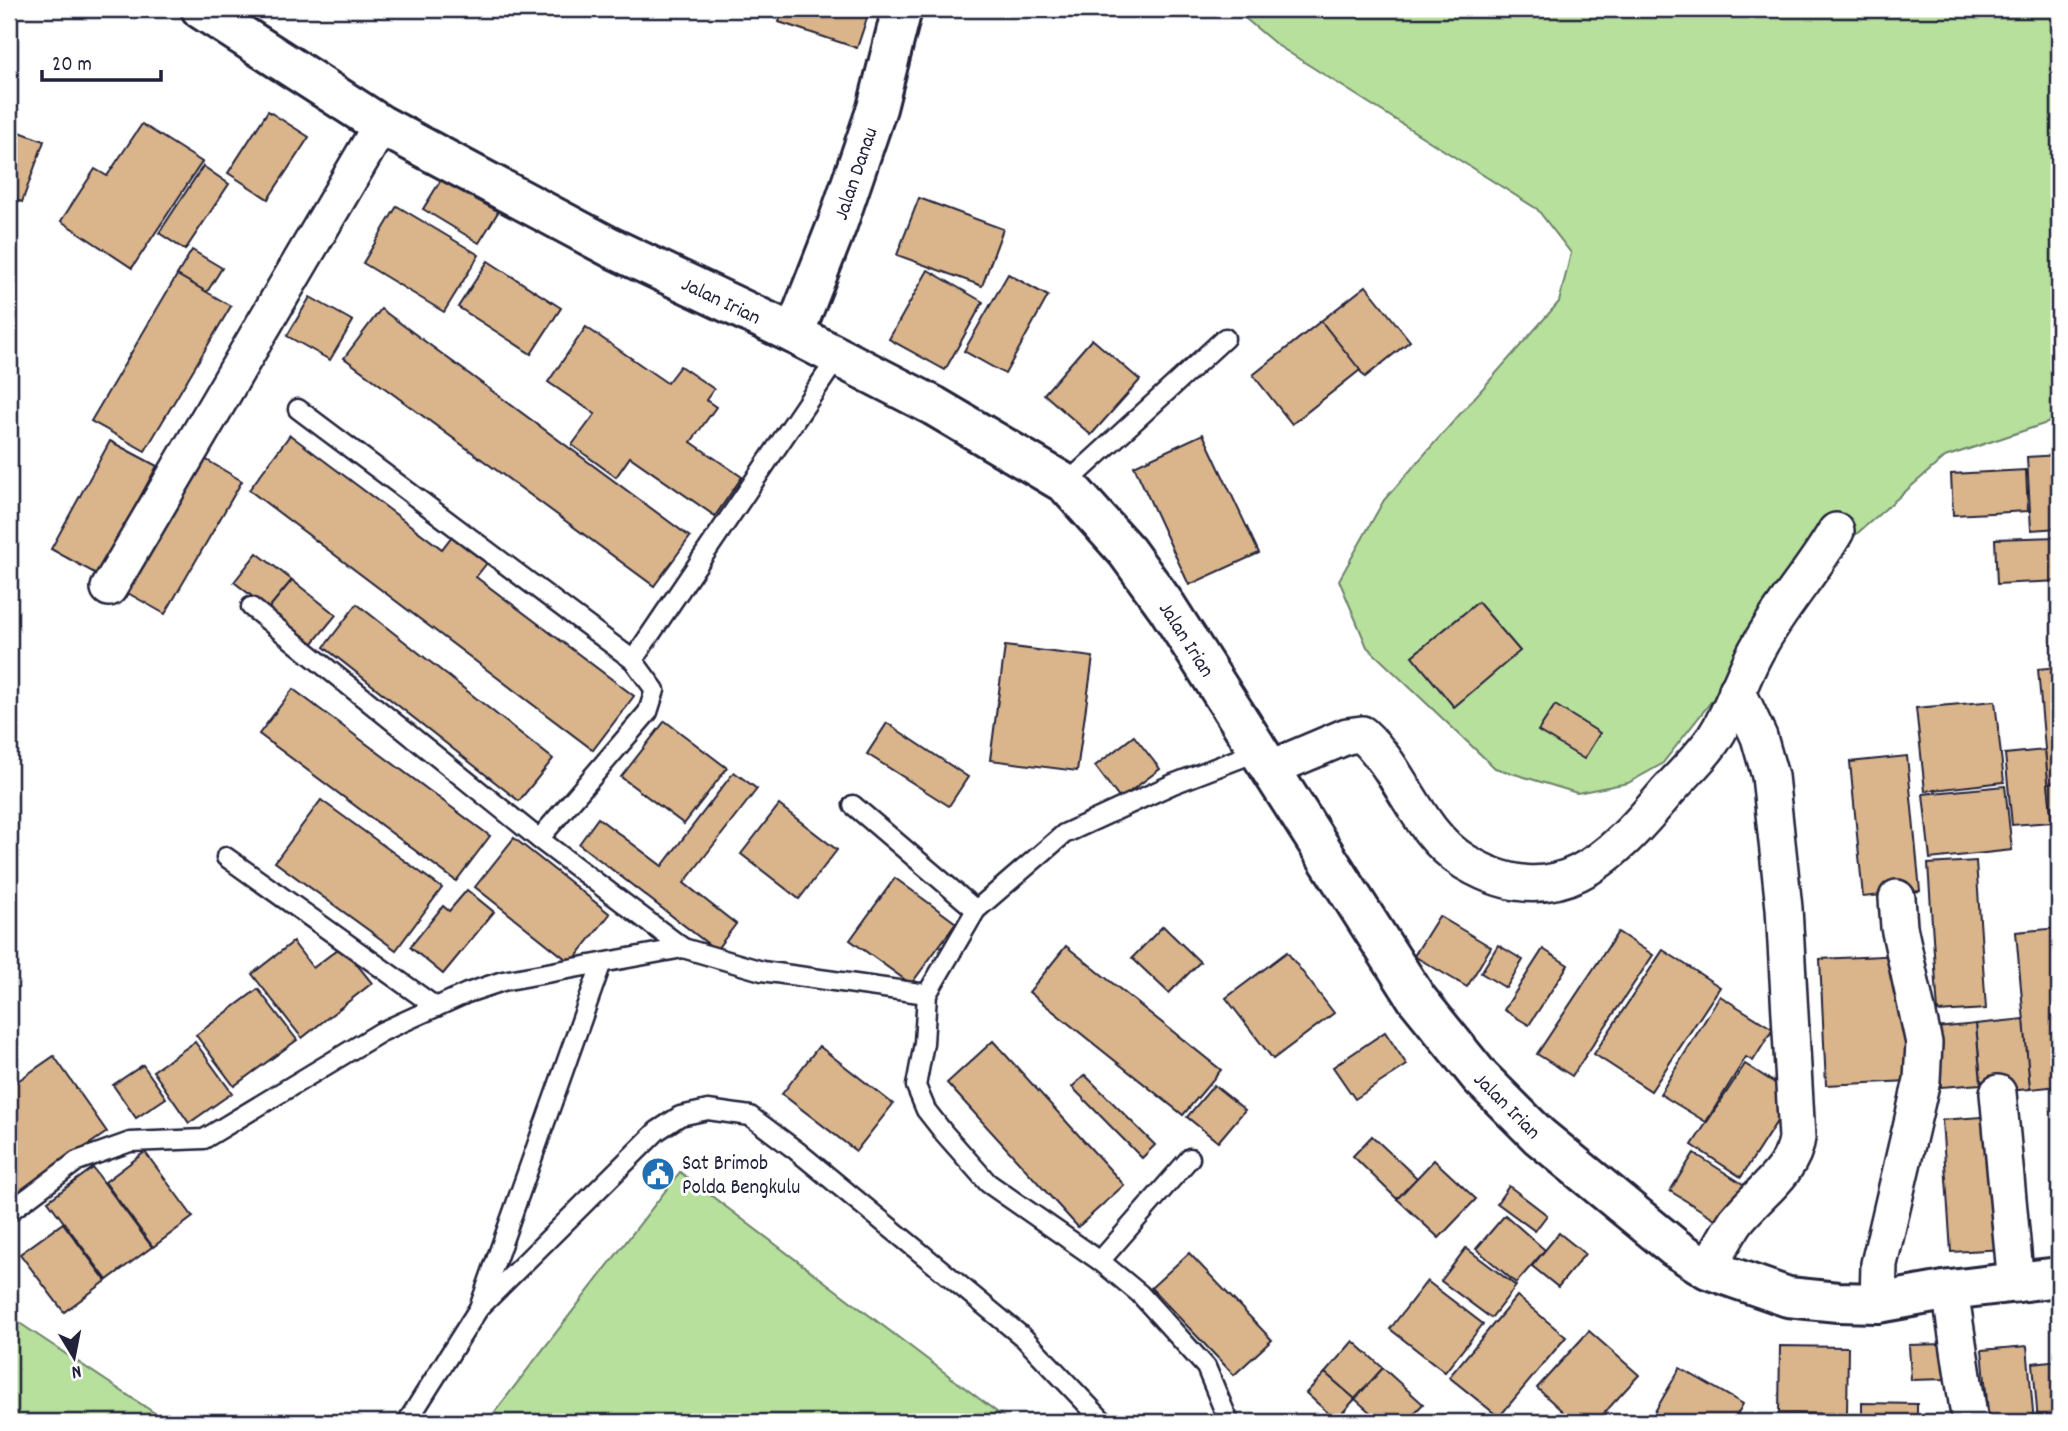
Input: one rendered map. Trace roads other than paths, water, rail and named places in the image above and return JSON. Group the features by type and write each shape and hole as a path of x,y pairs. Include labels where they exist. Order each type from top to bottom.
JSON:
{"main road":[{"name":"Jalan Irian","path":"201,9 381,125 610,247 794,334 934,406 1066,484 1127,552 1167,607 1417,999 1480,1077 1539,1136 1675,1248 1708,1269 1788,1297 1878,1303 1950,1290 2059,1277"},
{"name":"Jalan Danau","path":"794,334 837,225 877,108 902,9"}],"street":[{"path":"109,588 381,125"},
{"path":"1264,760 1314,749 1348,736 1362,734 1430,831 1463,861 1498,878 1528,884 1557,881 1580,874 1627,839 1717,733 1759,644 1816,565 1836,531"},
{"path":"1708,1269 1736,1222 1796,1152 1797,1138 1784,908 1770,776 1759,737 1737,690"},
{"path":"1878,1303 1879,1264 1922,1080 1923,1043 1899,927 1897,898"},
{"path":"1998,1093 2016,1284"},
{"path":"1950,1290 1970,1422"}],"lane":[{"path":"1066,484 1225,338"},
{"path":"633,660 838,357"},
{"path":"298,409 633,660 655,690 648,712 539,839"},
{"path":"251,607 539,839 683,948 762,971 927,994"},
{"path":"1230,1422 1206,1367 1140,1294 1100,1261 988,1183 926,1110 916,1086 924,1043 927,994 976,910 1064,834 1173,784 1264,760"},
{"path":"853,805 976,910"},
{"path":"226,857 436,1007"},
{"path":"9,1212 77,1161 106,1149 130,1142 204,1139 381,1032 436,1007 503,981 683,948"},
{"path":"407,1422 479,1308 601,964"},
{"path":"479,1308 657,1131 681,1116 708,1110 750,1116 797,1151 1024,1338 1104,1422"},
{"path":"1100,1261 1189,1158"}],"place":[{"name":"Sat Brimob Polda Bengkulu","path":"658,1174"}]}
